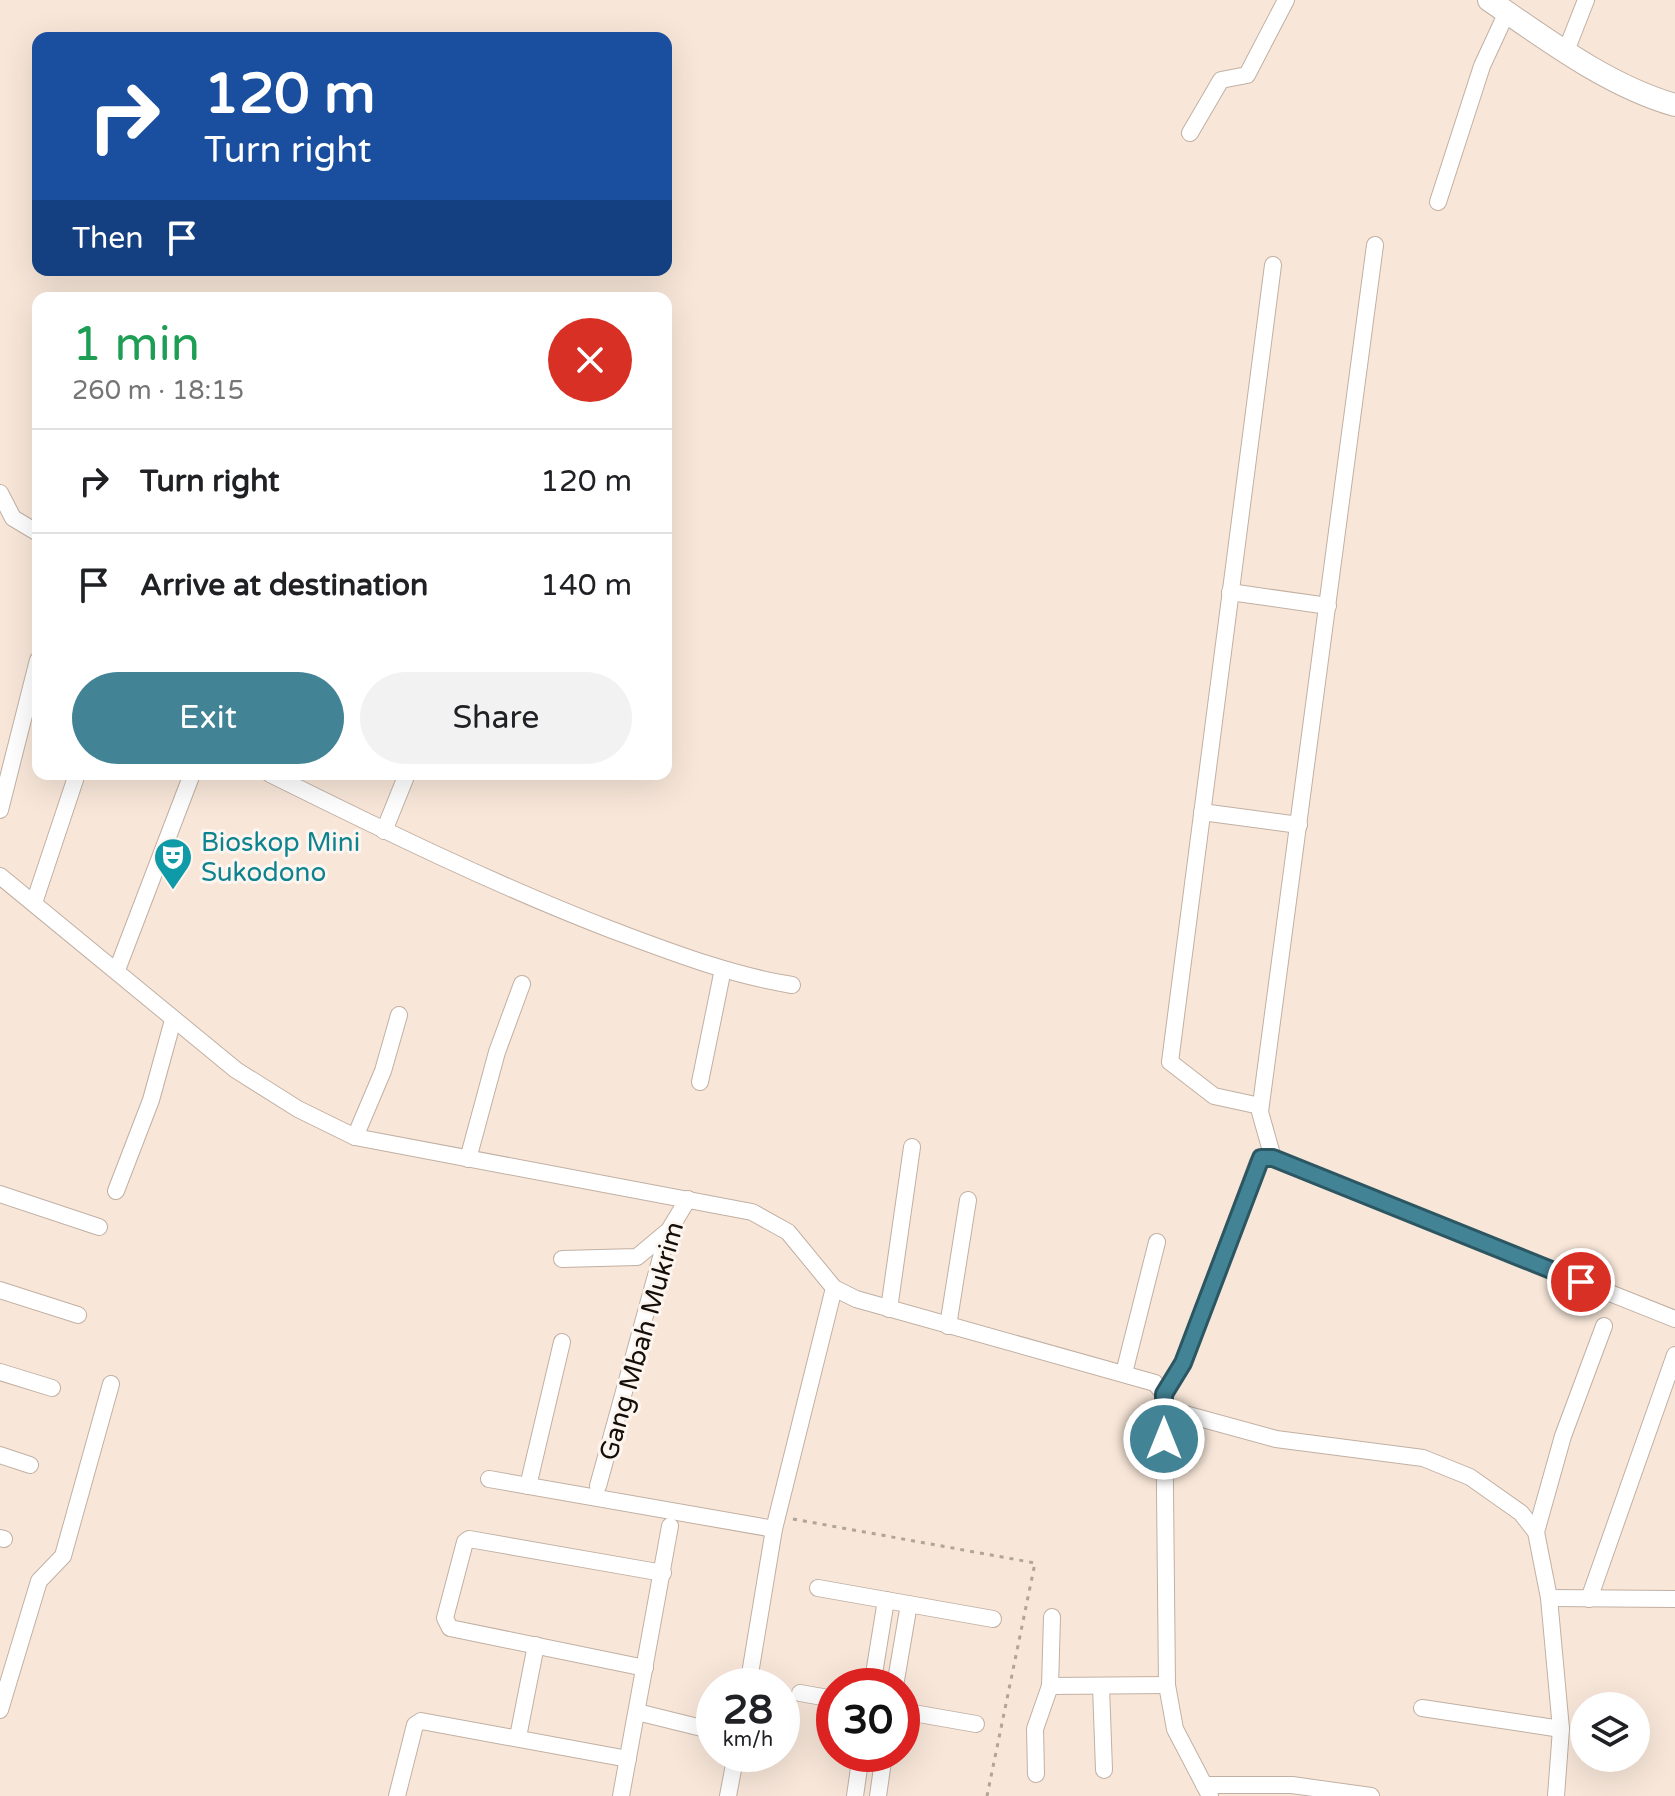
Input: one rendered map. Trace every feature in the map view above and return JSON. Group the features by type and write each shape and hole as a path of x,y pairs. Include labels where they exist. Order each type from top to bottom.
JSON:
{"main road":[{"path":"1499,16 1648,97 1675,105"}],"street":[{"path":"1190,133 1221,80 1247,75 1286,0"},
{"path":"1566,51 1586,0"},
{"path":"1438,202 1499,16"},
{"path":"1273,1158 1260,1123 1260,1106 1375,245"},
{"path":"1260,1106 1214,1096 1170,1062 1273,265"},
{"path":"0,493 13,518 32,529"},
{"path":"1230,592 1328,606"},
{"path":"0,810 32,684"},
{"path":"34,903 75,780"},
{"path":"117,970 190,780"},
{"path":"282,780 384,831 563,911 723,969 792,985"},
{"path":"384,831 405,780"},
{"path":"1202,812 1299,825"},
{"path":"0,876 236,1070 298,1109 355,1137 752,1212 788,1232 844,1293 948,1326 1150,1380 1164,1401 1276,1439 1399,1453 1452,1468 1521,1513 1536,1532 1549,1598 1561,1729 1556,1796"},
{"path":"700,1082 723,969"},
{"path":"468,1159 497,1052 522,984"},
{"path":"355,1137 383,1071 399,1015"},
{"path":"116,1191 151,1100 173,1020"},
{"path":"889,1309 912,1147"},
{"path":"1371,1796 1292,1785 1207,1790 1175,1729 1167,1685 1164,1401 1183,1363 1258,1162 1261,1158 1273,1158 1675,1319"},
{"path":"0,1194 99,1227"},
{"name":"Gang Mbah Mukrim","path":"598,1486 668,1232 688,1199"},
{"path":"948,1326 968,1200"},
{"path":"562,1259 637,1257 668,1232"},
{"path":"1124,1373 1157,1242"},
{"path":"0,1290 78,1315"},
{"path":"751,1668 774,1529 844,1293"},
{"path":"1536,1532 1570,1414 1604,1326"},
{"path":"528,1486 562,1342"},
{"path":"1589,1599 1675,1355"},
{"path":"0,1372 52,1388"},
{"path":"0,1710 39,1581 63,1556 111,1384"},
{"path":"0,1455 30,1465"},
{"path":"489,1479 774,1529"},
{"path":"621,1796 670,1526"},
{"path":"645,1668 450,1628 446,1624 465,1542 469,1539 663,1573"},
{"path":"818,1588 993,1619"},
{"path":"1549,1598 1675,1599"},
{"path":"875,1668 886,1600"},
{"path":"898,1668 909,1604"},
{"path":"1036,1774 1035,1729 1050,1686 1052,1617"},
{"path":"518,1737 536,1645"},
{"path":"1050,1686 1167,1685"},
{"path":"1101,1686 1104,1770"},
{"path":"800,1693 816,1696"},
{"path":"1422,1708 1561,1729"},
{"path":"637,1712 696,1727"},
{"path":"920,1714 976,1724"},
{"path":"397,1796 415,1725 421,1721 628,1759"},
{"path":"728,1796 733,1772"},
{"path":"855,1796 858,1772"},
{"path":"878,1796 881,1772"}],"place":[{"name":"Bioskop Mini Sukodono","path":"173,891"}],"route":[{"path":"1164,1439 1164,1394 1180,1372 1258,1162 1266,1156 1581,1282"}]}
